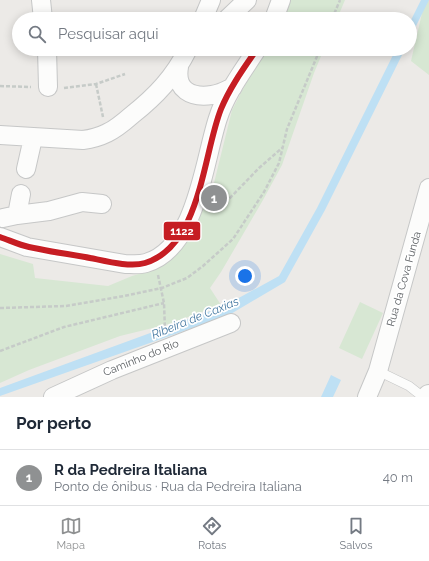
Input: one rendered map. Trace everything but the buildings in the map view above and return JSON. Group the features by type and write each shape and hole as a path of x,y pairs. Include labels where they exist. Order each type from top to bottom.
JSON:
{"street":[{"path":"41,0 43,12"},
{"path":"206,12 211,0"},
{"path":"234,12 247,0"},
{"path":"277,12 281,0"},
{"path":"47,56 48,87"},
{"path":"185,56 177,76 182,87 187,92 196,95 213,95 233,87"},
{"path":"0,135 83,140 106,134 119,126 147,103 163,86 185,56"},
{"path":"0,237 27,246 125,264 137,264 154,260 171,247 184,229 195,203 218,118 225,100 253,56"},
{"path":"26,169 33,138"},
{"name":"Rua da Cova Funda","path":"367,397 378,371 429,188"},
{"path":"5,219 21,194"},
{"path":"5,219 49,211 82,202 102,204"},
{"name":"Caminho do Rio","path":"53,397 112,370 231,323"}],"lane":[{"path":"378,371 409,386 423,397"}],"path":[{"path":"335,12 340,0"},
{"path":"0,308 41,308 66,306 162,288 187,278 233,239 264,192 279,163 287,129 317,56"},
{"path":"96,84 106,134"},
{"path":"195,203 229,199 264,163 282,148"},
{"path":"154,260 162,288 165,317"},
{"path":"0,351 64,327 164,302"}],"green space":[{"path":"291,0 345,0 340,12 284,12"},
{"path":"425,0 429,0 429,75 411,61 412,56 417,56 417,35"},
{"path":"260,56 321,56 282,165 221,272 210,288 221,305 169,324 120,336 29,370 0,383 0,254 33,264 35,278 108,286 132,276 161,267 213,187 232,110"},
{"path":"360,302 383,313 362,359 339,348"}],"water":[{"path":"421,0 429,0 417,24 417,12 415,12"},
{"name":"Ribeira de Caxias","path":"393,56 402,56 325,210 285,282 229,315 0,396 0,388 224,306 279,276 317,208"},
{"path":"331,375 341,380 333,397 321,397"}],"transit line":[{"name":"1122","path":"0,237 29,247 107,262 131,265 145,263 164,253 178,238 189,219 204,173 221,109 233,85 252,56"}],"place":[{"name":"R da Pedreira Italiana","path":"214,198"}]}
